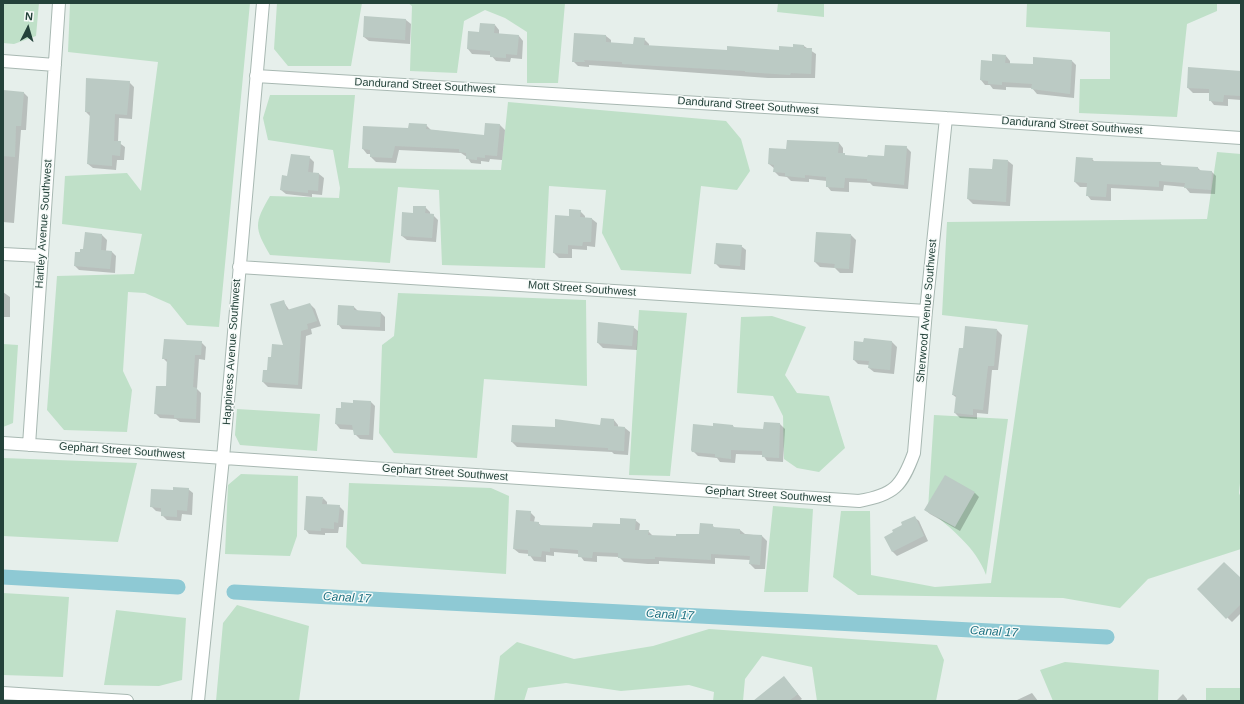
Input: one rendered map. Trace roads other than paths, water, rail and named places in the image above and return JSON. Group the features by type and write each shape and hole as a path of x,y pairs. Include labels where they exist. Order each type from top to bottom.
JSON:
{"street":[{"name":"Hartley Avenue Southwest","path":"29,445 58,3"},
{"name":"Happiness Avenue Southwest","path":"198,701 224,458 239,266 263,3"},
{"path":"3,61 55,65"},
{"name":"Dandurand Street Southwest","path":"256,76 946,118 1241,138"},
{"name":"Sherwood Avenue Southwest","path":"886,494 896,488 906,475 914,453 926,311 946,118"},
{"path":"3,254 42,256"},
{"name":"Mott Street Southwest","path":"239,266 926,311"},
{"name":"Gephart Street Southwest","path":"3,443 859,501 886,494"},
{"path":"3,693 127,701"}],"waterway":[{"name":"Canal 17","path":"3,577 178,587"},
{"name":"Canal 17","path":"234,592 1107,637"}]}
